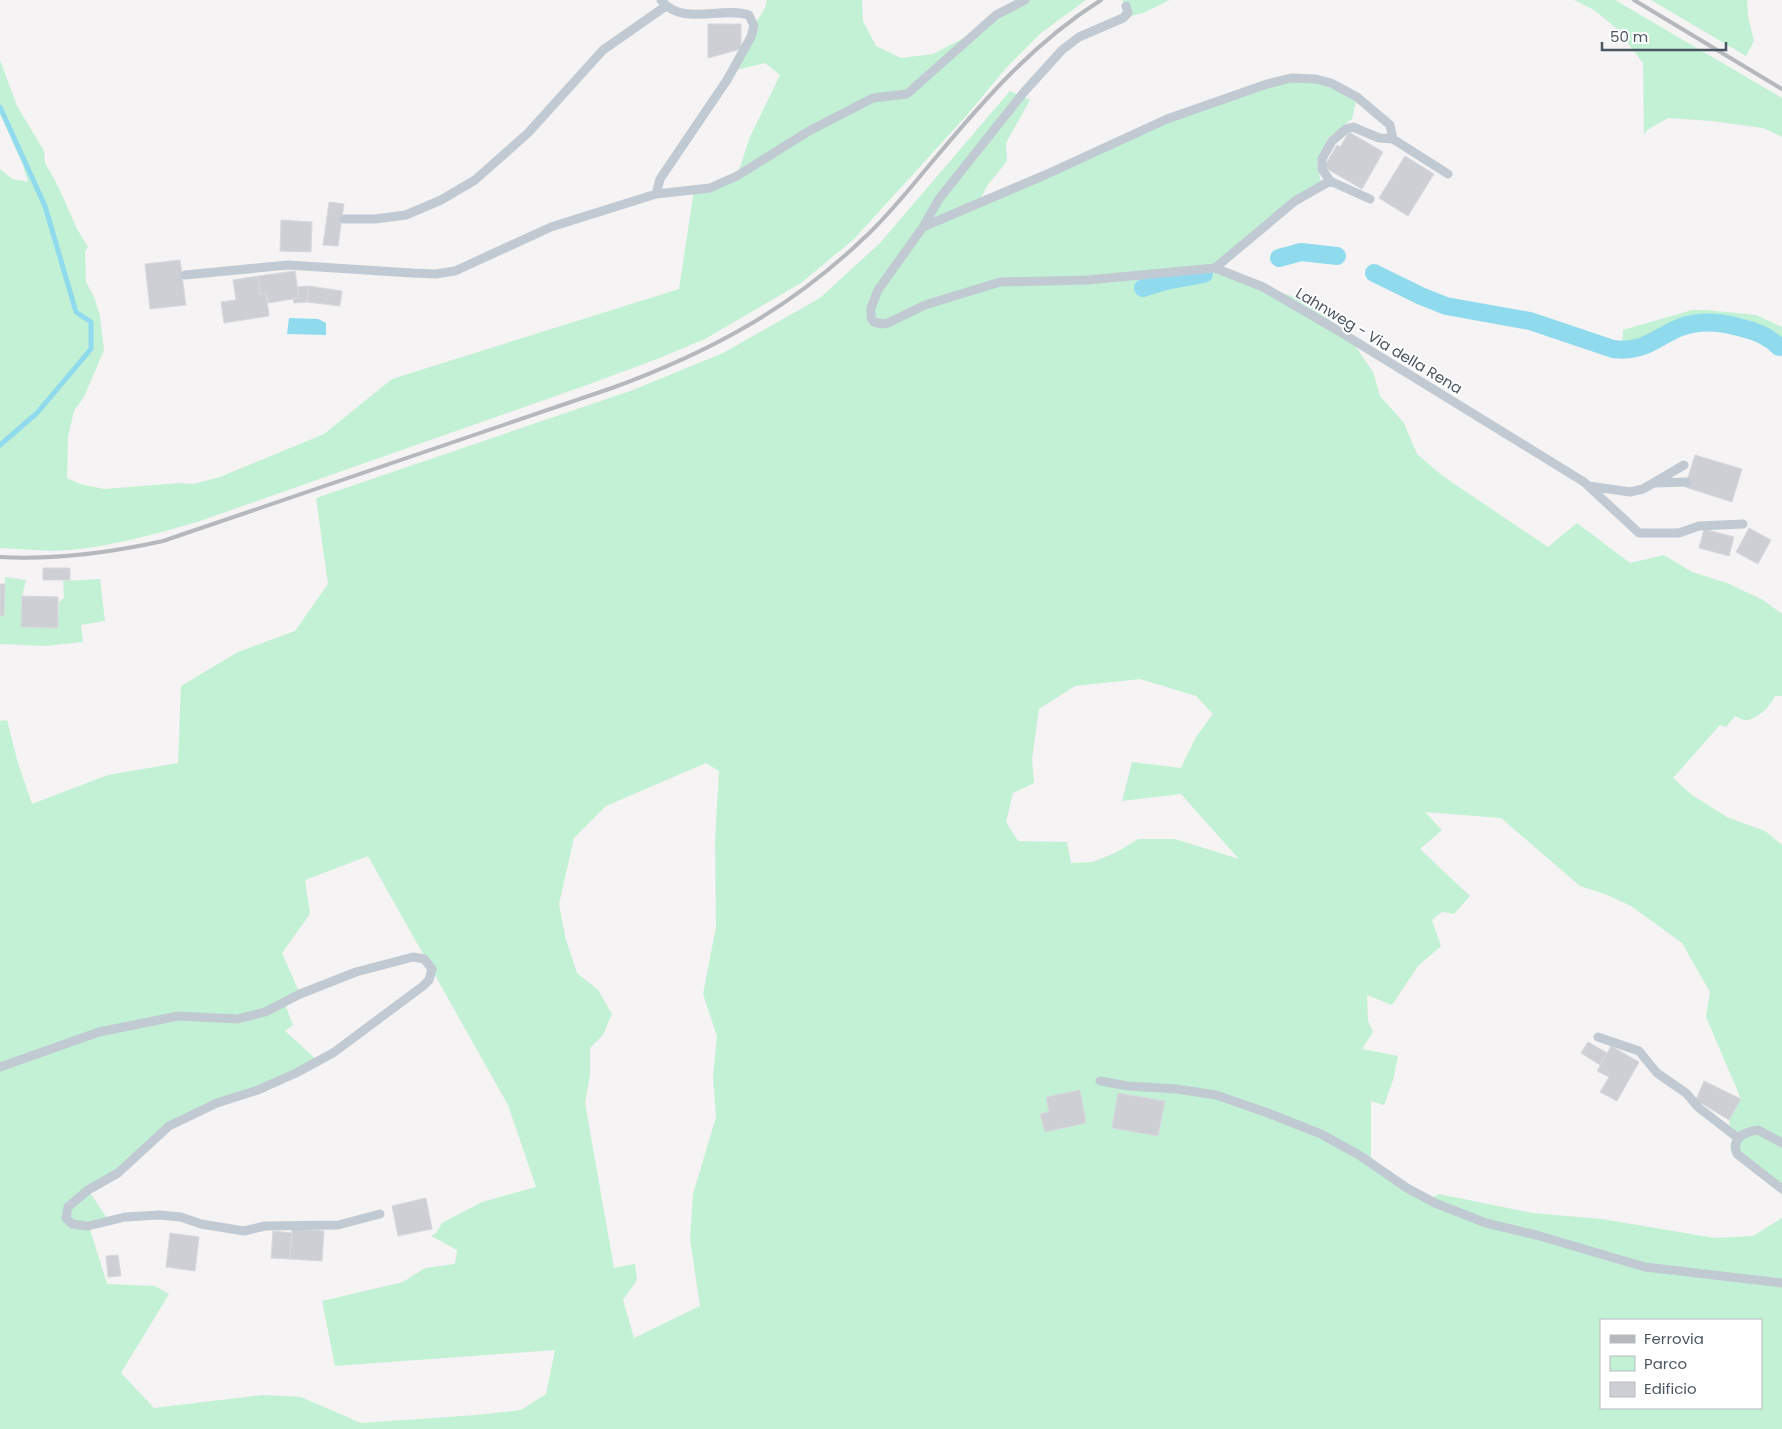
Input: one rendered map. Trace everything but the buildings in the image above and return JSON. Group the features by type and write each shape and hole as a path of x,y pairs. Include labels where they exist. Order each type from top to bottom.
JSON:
{"lane":[{"path":"185,276 288,265 436,274 455,271 551,227 656,194 710,188 737,176 809,131 873,98 907,94 996,15 1025,0"},
{"path":"344,219 375,219 406,215 441,200 475,180 528,133 603,50 663,3 683,13 700,16 728,12 749,15 754,26 751,38 727,80 660,179 656,194"},
{"path":"1126,6 1128,13 1123,18 1079,37 1062,50 1024,92 939,199 923,227 878,290 871,308 871,318 874,322 888,323 925,305 1000,282 1088,280 1215,268 1295,200 1330,181"},
{"path":"923,227 1045,175 1167,119 1280,80 1304,78 1331,83 1357,97 1376,112 1390,125 1393,139"},
{"path":"1370,199 1330,181 1322,170 1322,159 1332,141 1346,129 1353,127 1379,138 1393,139 1448,174"},
{"name":"Lahnweg - Via della Rena","path":"1215,268 1263,287 1337,330 1584,482 1639,533 1679,533 1699,526 1743,524"},
{"path":"1589,486 1630,492 1643,489 1684,465"},
{"path":"1654,483 1686,482"},
{"path":"0,1067 99,1032 178,1016 237,1019 265,1012 300,994 356,972 413,957 424,959 432,969 429,980 367,1029 332,1053 296,1073 258,1090 217,1103 169,1126 118,1173 88,1190 68,1207 66,1218 72,1224 88,1226 125,1217 159,1215 181,1217 201,1224 244,1231 265,1226 338,1225 380,1214"},
{"path":"1598,1037 1639,1051 1657,1073 1686,1093 1699,1108 1738,1138"},
{"path":"1100,1081 1128,1086 1177,1089 1216,1095 1268,1113 1329,1138 1435,1204 1486,1223 1536,1235 1645,1267 1782,1283"},
{"path":"1782,1143 1758,1130 1742,1133 1738,1138 1735,1148 1737,1154 1782,1188"}],"green space":[{"path":"767,0 862,0 863,21 876,46 901,58 933,54 977,31 1025,0 1086,0 1041,33 1006,68 967,115 854,239 801,283 705,339 584,386 197,522 102,546 52,551 0,548 0,169 12,179 28,182 22,163 0,114 0,60 17,106 44,151 45,163 58,186 77,229 88,247 85,251 86,282 94,297 100,316 104,350 84,397 74,411 68,437 67,478 80,484 104,489 180,483 193,484 220,477 324,434 392,379 679,289 694,190 737,176 750,137 780,75 765,63 732,71 765,8"},
{"path":"1122,0 1170,0 1143,13 1123,18 1126,6"},
{"path":"1574,0 1615,0 1782,98 1782,137 1763,128 1712,121 1668,118 1647,130 1644,135 1643,63 1616,28 1594,10"},
{"path":"1651,0 1747,0 1748,16 1754,41 1746,56"},
{"path":"1292,81 1316,82 1330,86 1356,102 1352,119 1328,138 1317,164 1321,182 1215,268 1263,287 1301,299 1345,331 1373,372 1380,396 1404,423 1417,454 1444,477 1548,547 1577,523 1630,563 1664,555 1692,572 1727,583 1763,600 1782,614 1782,696 1775,696 1767,708 1751,719 1745,720 1735,716 1726,727 1720,725 1673,778 1692,795 1727,817 1765,831 1782,845 1782,1194 1732,1153 1729,1120 1741,1099 1706,1017 1710,992 1682,943 1631,906 1605,894 1580,886 1501,818 1425,812 1442,830 1420,849 1470,896 1454,914 1442,912 1432,920 1441,946 1418,966 1392,1005 1367,995 1368,1021 1373,1032 1362,1049 1398,1056 1393,1080 1384,1105 1371,1101 1371,1168 1425,1202 1439,1194 1532,1213 1602,1219 1715,1238 1753,1236 1782,1218 1782,1429 0,1429 0,721 7,720 18,763 32,804 108,775 178,763 181,686 238,652 295,631 328,584 316,498 633,390 723,353 820,298 880,243 1010,91 1030,100 1006,143 1007,161 987,186 979,202 1209,103","holes":["1140,679 1196,696 1213,714 1196,737 1181,768 1132,762 1122,801 1181,794 1239,859 1175,839 1138,839 1117,852 1093,862 1071,863 1067,842 1018,841 1006,822 1013,793 1034,783 1032,759 1039,709 1075,686","706,763 719,771 715,840 716,927 703,994 717,1036 713,1077 716,1117 693,1194 690,1239 700,1306 634,1338 623,1300 637,1280 635,1264 614,1268 585,1103 590,1075 590,1048 603,1035 612,1014 598,990 577,973 566,940 559,904 574,838 606,806","368,856 508,1105 536,1187 482,1202 442,1223 436,1233 431,1236 457,1250 455,1264 425,1268 403,1282 322,1301 335,1366 555,1350 546,1394 521,1410 361,1423 301,1397 263,1395 154,1408 121,1373 169,1294 155,1286 107,1284 89,1226 109,1221 88,1190 118,1173 169,1126 318,1061 285,1031 293,1025 284,1002 300,994 282,953 310,914 305,880"]},
{"path":"1692,310 1756,315 1782,327 1782,347 1762,330 1726,320 1713,319 1689,321 1644,340 1622,346 1623,330"},
{"path":"5,577 26,580 22,596 22,627 58,628 59,602 64,598 63,581 100,579 105,621 81,625 83,642 45,646 0,644 0,616 4,615"}],"water":[{"path":"289,318 318,319 326,323 326,335 287,334"}],"waterway":[{"path":"0,107 45,206 76,312 91,322 91,349 37,413 0,445"},
{"path":"1279,258 1301,252 1337,256"},
{"path":"1374,273 1446,306 1530,321 1613,349 1624,350 1641,347 1681,327 1703,323 1727,324 1762,334 1779,347"},
{"path":"1143,288 1166,281 1204,274"}],"railway":[{"path":"0,557 21,558 82,555 163,541 612,388 681,360 714,344 777,307 836,263 882,220 970,117 1010,74 1053,35 1101,0"},
{"path":"1634,0 1782,89"}]}
